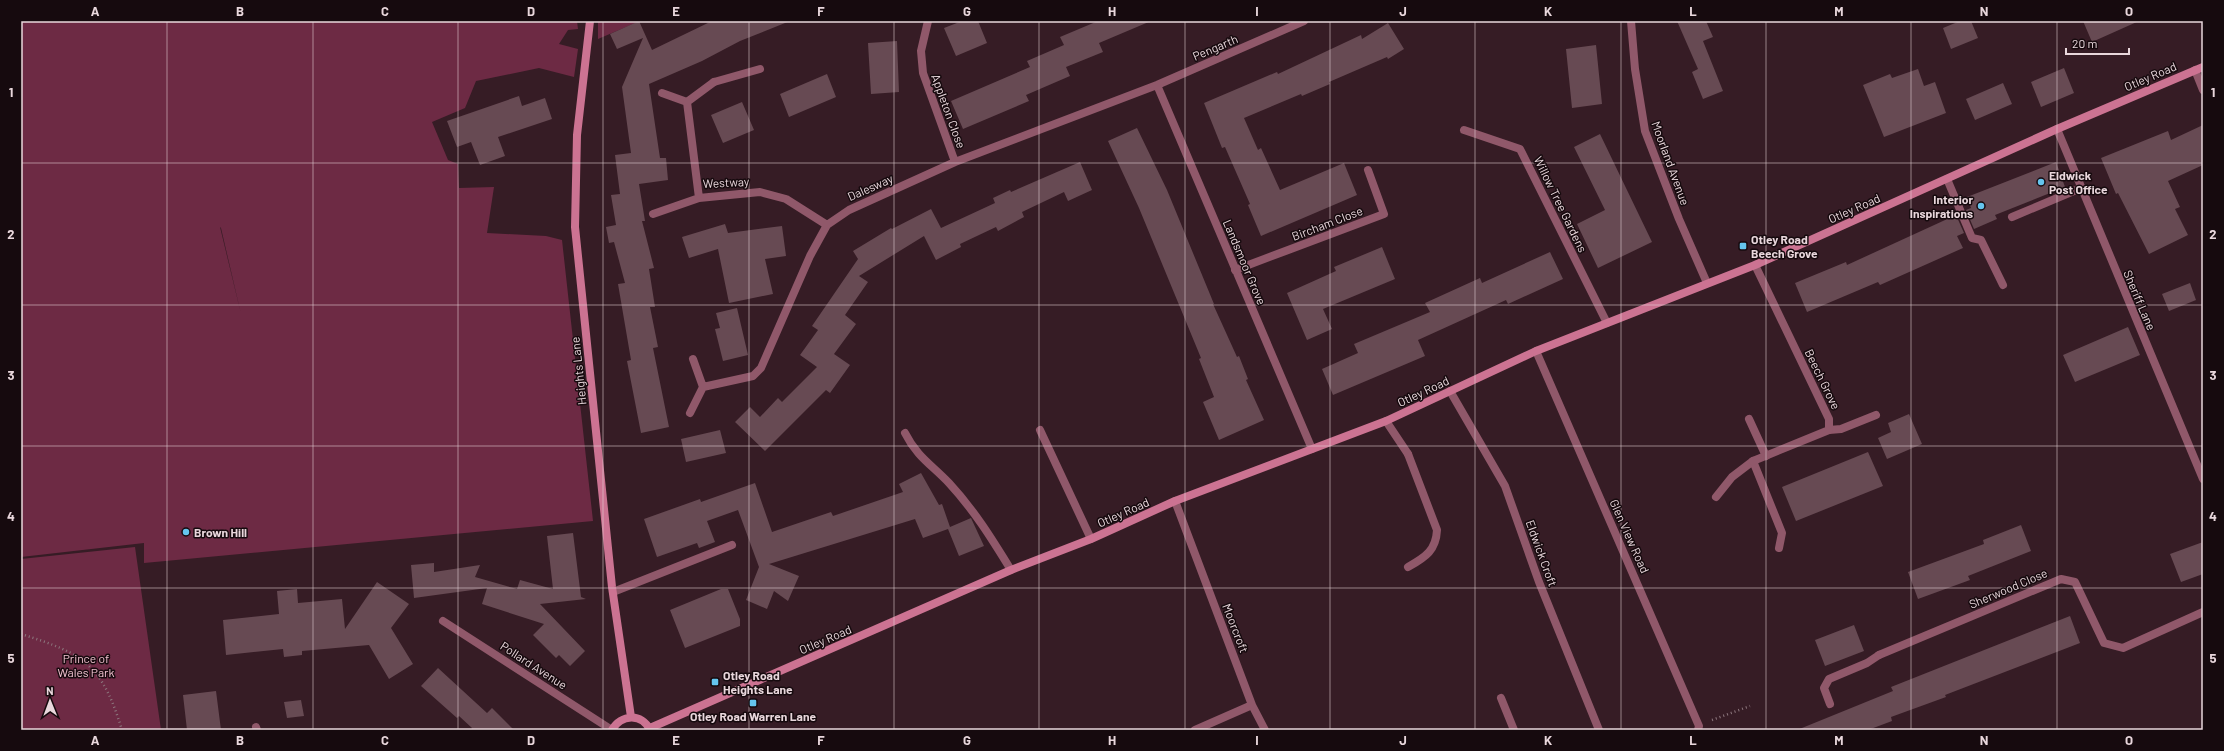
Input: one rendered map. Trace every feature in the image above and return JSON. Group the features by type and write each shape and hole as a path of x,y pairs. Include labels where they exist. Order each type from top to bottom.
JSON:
{"street":[{"name":"Heights Lane","path":"590,21 577,135 575,227 613,592 631,717"},
{"name":"Appleton Close","path":"928,21 922,51 923,73 955,162"},
{"name":"Pengarth","path":"1157,85 1304,21"},
{"name":"Moorland Avenue","path":"1631,21 1635,69 1645,131 1679,219 1708,283"},
{"name":"Otley Road","path":"650,729 1011,570 1091,539 1175,501 1386,421 1536,351 1755,265 2056,129 2203,66"},
{"path":"662,93 687,102 714,82 760,69"},
{"path":"2195,70 2203,90"},
{"name":"Dalesway","path":"703,387 753,376 761,368 810,256 826,226 849,210 955,162 1157,85"},
{"name":"Landsmoor Grove","path":"1157,85 1312,449"},
{"name":"Westway","path":"687,102 699,198 760,192 786,200 826,226"},
{"name":"Sheriff Lane","path":"2056,129 2203,479"},
{"name":"Willow Tree Gardens","path":"1464,130 1520,149 1607,323"},
{"name":"Bircham Close","path":"1235,270 1384,214 1368,170"},
{"path":"1947,179 1972,238 1981,240 2003,285"},
{"path":"2012,218 2081,188"},
{"path":"654,214 699,198"},
{"name":"Beech Grove","path":"1755,265 1829,419 1829,430"},
{"name":"Glen View Road","path":"1536,351 1699,728"},
{"path":"690,413 703,387 693,359"},
{"name":"Eldwick Croft","path":"1450,391 1506,486 1539,582 1599,730"},
{"path":"1716,497 1732,478 1753,461 1829,430 1841,430 1876,415"},
{"path":"1749,419 1766,456"},
{"path":"1386,421 1408,454 1437,530 1436,542 1431,552 1408,566"},
{"path":"1040,430 1091,539"},
{"path":"905,434 913,450 948,483 982,522 1011,570"},
{"path":"1753,461 1782,533 1779,548"},
{"name":"Moorcroft","path":"1175,501 1252,705 1265,730"},
{"path":"613,592 732,545"},
{"name":"Sherwood Close","path":"1830,704 1824,688 1829,679 1867,663 1879,655 2061,579 2075,582 2104,643 2123,648 2203,612"},
{"name":"Pollard Avenue","path":"442,621 612,730"},
{"path":"1501,698 1514,730"},
{"path":"1195,730 1252,705"},
{"path":"612,730 620,721 631,717 642,720 650,729"}],"path":[{"path":"21,634 53,644 81,659 99,675 112,699 122,730"},
{"path":"1699,728 1750,706"}],"green space":[{"path":"21,21 577,21 578,29 568,30 559,44 578,49 574,77 539,68 476,81 465,108 432,122 448,160 458,164 459,188 494,187 487,233 546,236 562,240 593,521 144,563 144,543 21,557","holes":["220,227 221,228 241,314"]},
{"path":"598,21 640,21 598,39"},
{"name":"Prince of Wales Park","path":"135,547 161,730 21,730 21,559"}],"building":[{"path":"639,21 652,50 712,21 790,21 740,41 702,61 649,84 660,158 666,158 668,180 639,184 645,221 642,221 654,268 649,269 655,307 650,307 658,347 653,348 669,427 641,433 627,361 631,360 618,284 625,283 614,242 609,243 606,227 616,225 611,195 620,194 615,155 631,153 622,87 643,38 617,49 610,34"},
{"path":"962,21 978,21 987,43 956,56 944,28"},
{"path":"1098,21 1151,21 1099,43 1103,52 1066,67 1070,76 1026,95 1029,101 963,129 951,101 1030,67 1027,61 1064,45 1060,37"},
{"path":"1677,21 1706,21 1713,37 1703,41 1723,91 1703,99 1692,72 1698,69"},
{"path":"1960,21 1971,21 1978,38 1951,49 1943,28"},
{"path":"2083,21 2139,21 2092,42"},
{"path":"1388,23 1404,49 1388,59 1387,57 1329,82 1330,84 1302,96 1301,94 1244,118 1258,150 1261,148 1280,190 1344,163 1357,195 1261,236 1248,205 1250,204 1225,147 1222,148 1204,103 1277,72 1278,74 1361,35 1362,39"},
{"path":"897,41 899,92 871,94 868,43"},
{"path":"1596,45 1602,104 1572,108 1566,49"},
{"path":"2064,68 2074,93 2041,107 2031,82"},
{"path":"1918,69 1924,86 1935,82 1946,113 1884,137 1863,85 1890,74 1892,78"},
{"path":"827,74 836,97 789,117 780,94"},
{"path":"2003,83 2012,104 1975,120 1966,99"},
{"path":"519,96 522,106 545,98 552,119 498,137 505,156 480,165 471,142 457,147 447,121"},
{"path":"742,102 754,130 723,143 711,115"},
{"path":"2203,125 2203,165 2168,181 2180,207 2175,209 2188,235 2149,254 2118,193 2116,194 2101,158 2168,131 2171,140"},
{"path":"1137,128 1167,190 1213,304 1237,357 1239,356 1248,379 1246,380 1264,420 1219,440 1203,402 1214,397 1199,359 1201,358 1139,208 1108,141"},
{"path":"1600,134 1652,242 1598,268 1577,224 1605,210 1574,147"},
{"path":"1080,162 1092,190 1068,201 1064,192 1022,212 1024,217 998,231 996,227 960,244 961,247 936,260 924,236 859,276 868,282 845,315 856,324 834,354 850,365 830,393 826,390 765,451 735,422 750,407 760,417 778,398 782,402 817,367 800,355 818,330 812,326 858,259 853,251 891,228 892,229 931,209 941,228 995,203 993,198 1010,190 1011,192"},
{"path":"2056,162 2065,187 1995,215 1997,219 1974,229 1966,210 1971,208 1967,197"},
{"path":"1956,215 1964,233 1957,236 1963,248 1880,285 1878,282 1807,312 1795,283 1846,262 1847,265"},
{"path":"725,224 728,233 782,226 786,256 765,259 773,294 729,303 718,249 689,258 682,237"},
{"path":"1382,247 1395,279 1323,309 1332,329 1307,340 1287,293 1336,271 1334,267"},
{"path":"1550,252 1563,279 1508,304 1506,300 1418,340 1425,356 1333,395 1322,369 1358,353 1354,344 1430,312 1425,303 1480,278 1482,283"},
{"path":"2190,283 2196,300 2169,311 2162,294"},
{"path":"737,308 748,355 723,361 715,329 720,328 716,313"},
{"path":"2128,327 2140,355 2075,382 2063,355"},
{"path":"1909,414 1922,444 1887,459 1878,438 1891,432 1888,423"},
{"path":"720,430 726,453 686,462 681,439"},
{"path":"1868,452 1883,486 1796,521 1782,487"},
{"path":"921,473 939,505 942,504 950,527 971,518 984,546 959,556 948,529 923,538 915,519 769,564 799,576 788,601 774,591 767,609 746,600 759,567 738,510 707,521 715,542 699,548 697,543 657,557 644,519 700,499 701,502 755,483 772,532 831,512 833,516 903,492 899,484"},
{"path":"2021,525 2031,551 1968,576 1970,580 1918,599 1908,572 1984,544 1983,540"},
{"path":"573,533 581,597 586,599 540,604 585,651 570,666 559,655 556,658 533,635 544,624 482,604 487,588 414,598 411,565 434,563 434,572 480,565 475,577 517,589 520,580 553,589 547,536"},
{"path":"2203,542 2203,574 2181,582 2170,554"},
{"path":"377,582 409,604 391,628 413,664 389,679 369,645 302,651 302,655 284,657 283,649 226,655 223,620 279,614 277,591 297,589 298,603 342,599 345,629"},
{"path":"721,589 728,589 740,619 740,626 685,648 670,610"},
{"path":"2070,616 2080,643 1945,695 1946,697 1891,717 1892,721 1868,730 1797,730 1893,691 1891,687"},
{"path":"1854,625 1864,651 1825,666 1815,640"},
{"path":"438,668 487,713 492,708 514,730 471,730 472,728 459,716 457,718 421,686"},
{"path":"216,691 221,730 187,730 183,695"},
{"path":"301,700 304,716 287,718 284,702"}],"place":[{"name":"Eldwick Post Office","path":"2041,182"},
{"name":"Interior Inspirations","path":"1981,206"},
{"name":"Otley Road Beech Grove","path":"1743,246"},
{"name":"Brown Hill","path":"186,532"},
{"name":"Otley Road Heights Lane","path":"715,682"},
{"name":"Otley Road Warren Lane","path":"753,703"}]}
